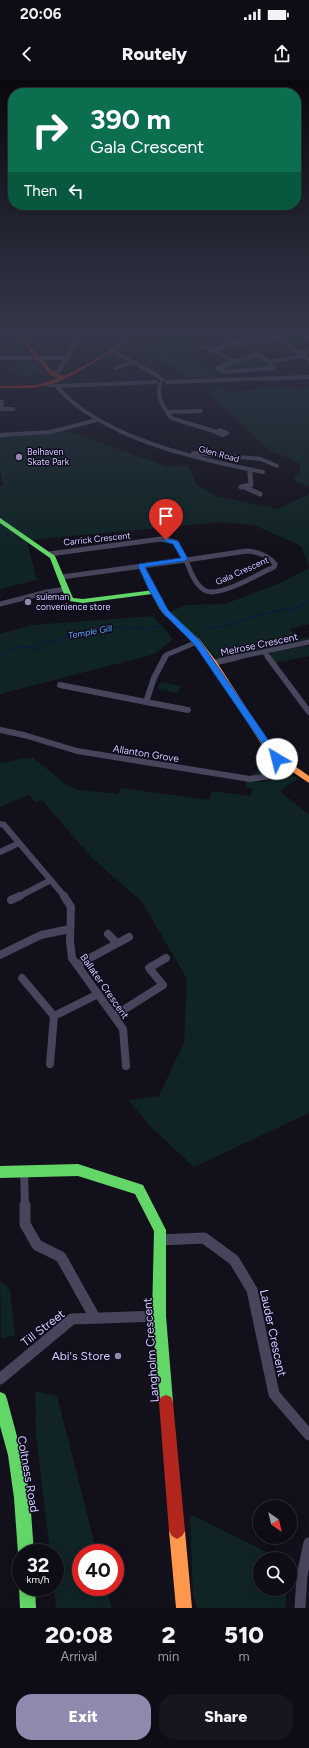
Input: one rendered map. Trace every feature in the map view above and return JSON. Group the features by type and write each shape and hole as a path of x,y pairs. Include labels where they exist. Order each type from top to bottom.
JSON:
{"street":[{"path":"1,405 1,409 13,409"},
{"name":"Glen Road","path":"75,405 97,420 136,437 186,452 204,460 262,472"},
{"path":"164,405 168,412 169,417 172,419 217,432"},
{"path":"168,412 201,411"},
{"path":"0,435 50,432 97,420"},
{"name":"Glen Road","path":"186,452 261,459 277,466"},
{"name":"Glen Road","path":"249,469 252,483 249,486 242,487 260,494"},
{"path":"0,520 49,554 56,561 68,597 76,601 154,592"},
{"name":"Carrick Crescent","path":"49,554 161,539 176,542 185,559"},
{"name":"Gala Crescent","path":"62,577 185,559 252,551 269,557 275,564 274,567 218,591 208,592 200,588 185,559"},
{"path":"141,566 165,612 197,642 213,663 272,754 289,768 309,780"},
{"path":"0,604 47,592 66,589"},
{"path":"146,702 154,678 166,655 197,642"},
{"name":"Melrose Crescent","path":"213,663 309,642"},
{"path":"264,652 309,712"},
{"path":"60,685 188,710"},
{"name":"Allanton Grove","path":"0,730 24,735 87,753 250,779 269,778 289,768"},
{"name":"Ballater Crescent","path":"0,824 4,825 65,897 71,907 70,941 72,958 123,1029 126,1066"},
{"path":"0,852 19,843"},
{"path":"11,900 51,880"},
{"path":"0,955 41,934 70,929"},
{"path":"108,934 117,944"},
{"path":"77,965 129,936"},
{"path":"114,1016 163,985 149,968 166,958"},
{"path":"22,978 54,1016 50,1064"},
{"path":"54,1016 98,994"},
{"name":"Langholm Crescent","path":"0,1172 78,1170 139,1189 160,1230 158,1316 184,1608"},
{"path":"24,1171 25,1224 37,1245 61,1257 96,1318"},
{"name":"Lauder Crescent","path":"160,1240 204,1238 234,1260 252,1290 274,1394 309,1436"},
{"name":"Till Street","path":"0,1379 72,1319 158,1316"},
{"name":"Coltness Road","path":"0,1399 16,1462 22,1498 25,1544"},
{"path":"300,1608 302,1575 309,1543"},
{"path":"27,1596 28,1608"}],"green space":[{"path":"221,405 309,405 309,486 293,480 300,472 300,466 297,462 269,450"},
{"path":"65,430 169,467 188,465 197,485 216,496 277,509 309,494 309,567 301,546 254,525 221,522 30,540 27,542 37,580 0,589 0,486 3,486 0,466 0,435"},
{"path":"309,568 309,624 289,629 301,639 308,637 309,640 217,659 170,612 186,605 225,604 278,584"},
{"path":"153,616 173,639 155,654 0,694 0,634 32,625"},
{"path":"309,646 309,656 275,663 270,655 273,652"},
{"path":"160,682 181,686 178,693 157,689"},
{"path":"32,757 68,786 78,790 118,794 121,788 209,800 212,791 251,796 252,788 245,787 246,781 264,782 289,775 299,778 280,791 309,815 309,1113 194,1167 151,1127 128,1100 159,1096 184,1042 187,979 142,902 91,857 42,800 36,802 28,795 0,807 0,763"},
{"path":"273,762 280,767 267,775 250,776"},
{"path":"0,1280 10,1290 15,1335 1,1339"},
{"path":"35,1391 57,1396 95,1544 72,1544 72,1596 109,1596 112,1608 56,1608 55,1596 64,1596 64,1544 49,1544 36,1434"},
{"path":"192,1515 267,1552 253,1552 253,1596 286,1596 285,1608 197,1608 193,1595 190,1518"}],"waterway":[{"name":"Temple Gill","path":"202,626 215,628 283,609 291,611 309,601"},
{"name":"Temple Gill","path":"0,655 21,646 40,649 40,645 43,643 57,641 72,634 114,627 146,629 162,625"}],"traffic: fast":[{"path":"0,520 53,557 68,597 71,600 83,601 154,592 165,612 173,619"},
{"path":"0,1172 78,1170 139,1189 160,1230 159,1316 166,1402"},
{"path":"0,1399 15,1455 22,1498 25,1544"},
{"path":"27,1596 28,1608"}],"traffic: slow":[{"path":"173,619 197,642 213,663 272,754 309,780"},
{"path":"177,1531 184,1608"}],"traffic: jam":[{"path":"166,1402 177,1531"}],"place":[{"name":"Belhaven Skate Park","path":"19,457"},
{"name":"suleman convenience store","path":"28,602"},
{"name":"Abi's Store","path":"118,1356"}],"route":[{"path":"166,540 176,542 185,559 141,566 154,592 165,612 197,642 213,663 272,754 277,759"}]}
